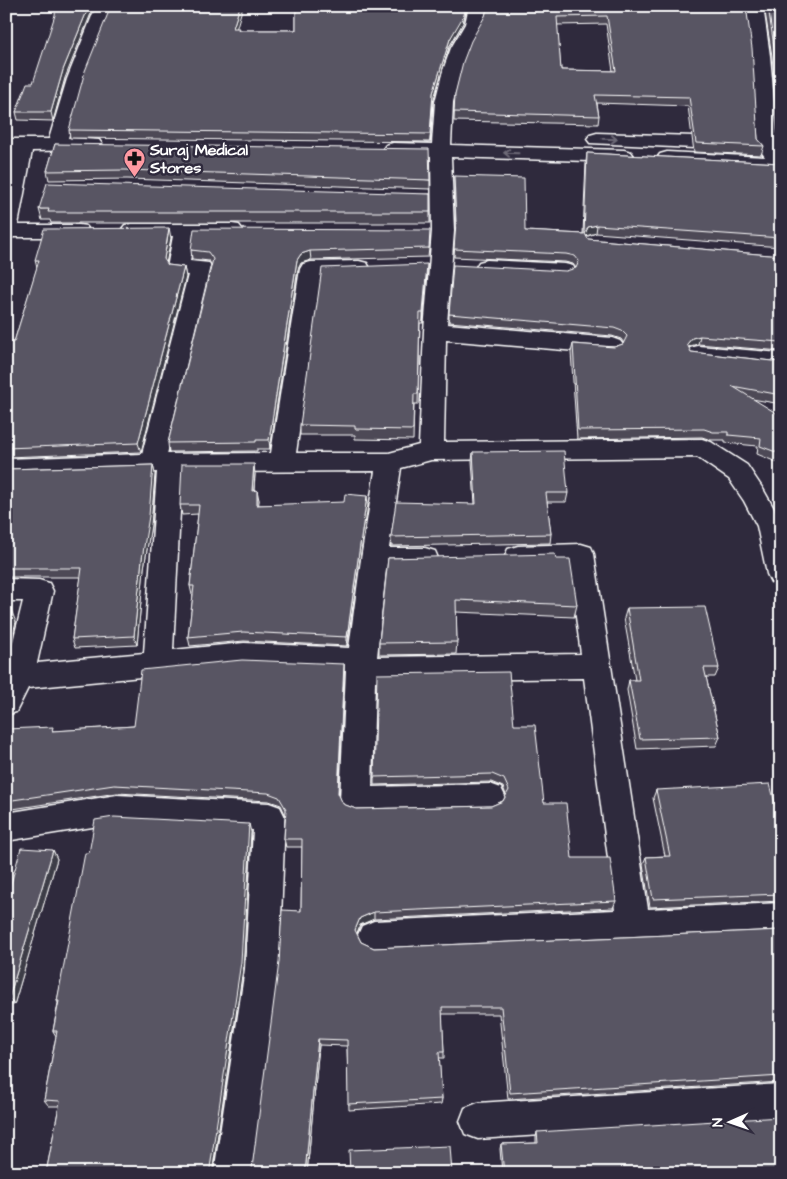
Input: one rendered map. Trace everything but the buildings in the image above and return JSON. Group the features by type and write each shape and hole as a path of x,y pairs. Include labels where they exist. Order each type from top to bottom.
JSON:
{"street":[{"path":"59,137 76,79 105,6"},
{"path":"431,451 435,331 447,266 434,231 432,196 442,143 444,102 452,70 460,48 474,24 478,6"},
{"path":"379,141 544,145 709,159 777,156 772,97 754,6"},
{"path":"6,129 59,137 104,137"},
{"path":"59,137 15,145 7,232 106,230 253,231"},
{"path":"158,664 161,463 200,268 178,268 185,230"},
{"path":"447,266 565,271"},
{"path":"282,461 311,269 381,267"},
{"path":"435,331 612,346"},
{"path":"698,354 781,361"},
{"path":"6,468 282,461 389,462 431,451 702,448 738,472 754,496 770,526 781,574"},
{"path":"389,462 374,559 362,664 356,801 490,798"},
{"path":"492,556 581,554 634,926"},
{"path":"374,559 453,557"},
{"path":"6,590 39,591 19,677 6,703"},
{"path":"19,677 244,655 362,664 597,666"},
{"path":"6,827 117,809 269,817 262,969 233,1173"},
{"path":"374,937 781,919"},
{"path":"478,1121 781,1102"}],"place":[{"name":"Suraj Medical Stores","path":"134,178"}]}
